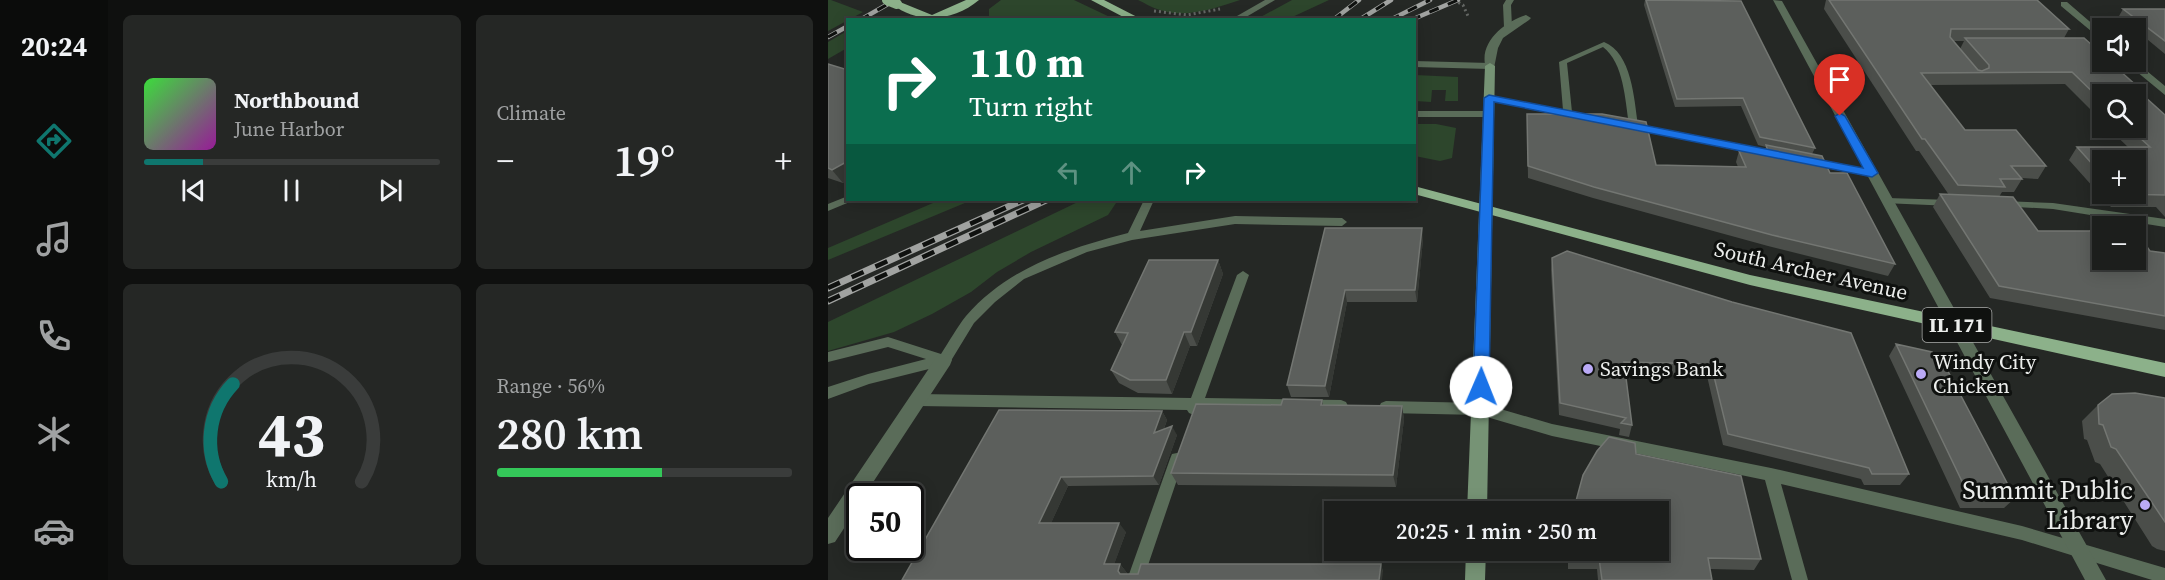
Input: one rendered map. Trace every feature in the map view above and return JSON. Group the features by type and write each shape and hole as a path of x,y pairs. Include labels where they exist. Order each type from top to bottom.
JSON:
{"main road":[{"path":"887,0 931,18"},
{"path":"935,18 974,0"},
{"path":"1096,0 1134,18"},
{"path":"1477,501 1490,66"},
{"name":"IL 171","path":"1416,190 1486,208"},
{"name":"South Archer Avenue","path":"1486,208 1712,271 2165,370"},
{"path":"1475,580 1476,561"}],"street":[{"path":"1777,1 2096,580"},
{"path":"2064,4 2092,28"},
{"path":"1490,66 1493,42 1508,27 1526,18"},
{"path":"2142,72 2165,92"},
{"path":"828,535 944,360"}],"lane":[{"path":"1508,27 1510,0"},
{"path":"1238,18 1269,1"},
{"path":"1568,113 1563,62 1604,44 1614,55 1623,73 1634,126"},
{"path":"2061,45 2092,45"},
{"path":"1416,64 1490,66"},
{"path":"1489,98 1590,118"},
{"path":"1416,114 1488,114"},
{"path":"1623,124 1780,155"},
{"path":"1803,160 1872,173"},
{"path":"828,208 846,200"},
{"path":"1131,236 1148,201"},
{"path":"1887,201 1961,203"},
{"path":"1996,204 2054,206 2165,223"},
{"path":"828,393 868,379 944,360 970,320 991,299 1020,276 1083,249 1131,236 1235,220 1342,222"},
{"path":"1189,424 1243,275"},
{"path":"828,357 888,342 944,360"},
{"path":"918,400 1197,402 1480,409 1552,430 1771,475 2022,533 2165,576"},
{"path":"1135,580 1181,447"},
{"path":"1771,475 1800,580"}],"path":[{"path":"1454,0 1463,4 1468,16"},
{"path":"1148,9 1164,15 1185,15 1229,7"}],"green space":[{"path":"828,0 863,12 852,18 846,18 846,21 828,31"},
{"path":"1001,0 1074,0 1112,18 992,18 989,16 989,9"},
{"path":"1138,0 1240,0 1200,11 1180,13 1157,9"},
{"path":"1292,0 1329,0 1290,18 1259,18"},
{"path":"846,32 846,49 828,59 828,42"},
{"path":"1416,75 1458,77 1458,101 1445,101 1446,90 1432,90 1431,102 1416,101"},
{"path":"1416,124 1436,124 1456,128 1452,158 1440,161 1416,156"},
{"path":"938,201 970,201 828,260 828,248"},
{"path":"1080,201 1117,201 1108,215 1031,252 997,272 971,292 894,332 828,351 828,322"}],"building":[{"path":"1646,0 1741,1 1815,148 1760,137 1743,98 1677,99"},
{"path":"1829,0 2037,0 2069,29 1951,29 1950,37 1978,70 1982,71 1989,68 1989,65 1965,38 2084,38 2092,45 2092,72 2121,72 2135,84 2092,84 2092,91 2072,72 1921,73 1965,130 2016,130 2046,166 2011,166 2022,179 2000,179 2005,187 1958,185 1925,139 1922,139"},
{"path":"2123,9 2165,9 2165,41 2146,27 2146,18 2135,18"},
{"path":"828,64 846,69 846,162 832,170 828,168"},
{"path":"2146,98 2165,115 2165,195 2146,195 2146,150 2092,150 2092,164 2077,147 2150,147 2140,138 2146,138"},
{"path":"1527,114 1602,114 1646,122 1656,165 1746,167 1739,151 1768,151 1766,145 1822,156 1830,173 1847,173 1895,264 1772,235 1594,187 1528,166"},
{"path":"1940,194 2013,197 2038,231 2092,231 2092,270 2146,270 2146,246 2150,251 2165,253 2165,316 1999,286"},
{"path":"1325,228 1422,228 1415,290 1345,290 1325,386 1287,385"},
{"path":"1567,251 1732,302 1851,333 1909,474 1872,474 1869,468 1728,434 1711,364 1624,362 1632,425 1621,423 1626,418 1560,403 1552,258"},
{"path":"1149,260 1218,260 1191,332 1184,332 1166,380 1130,380 1111,370 1128,333 1115,332"},
{"path":"1896,344 1932,352 1942,360 2015,498 1970,498"},
{"path":"2135,393 2165,398 2165,522 2116,449 2111,447 2103,425 2099,424 2098,405 2112,394"},
{"path":"1283,399 1322,400 1321,405 1402,406 1393,475 1171,473 1196,404 1281,405"},
{"path":"999,410 1162,411 1154,433 1172,426 1153,476 1061,477 1039,523 1119,523 1104,564 1120,564 1118,571 1120,574 1138,574 1141,564 1381,564 1379,580 902,580 913,561 924,561 924,541"},
{"path":"1609,437 1635,443 1636,454 1741,476 1761,559 1708,558 1712,580 1602,580 1599,561 1669,561 1669,501 1576,501 1583,475 1597,451"}],"railway":[{"path":"864,18 895,0"},
{"path":"1336,18 1359,0"},
{"path":"1362,18 1391,0"},
{"path":"1394,18 1430,0"},
{"path":"1416,18 1458,0"},
{"path":"828,37 846,27"},
{"path":"828,288 1021,201"},
{"path":"828,301 1044,201"}],"place":[{"name":"Savings Bank","path":"1588,369"},
{"name":"Windy City Chicken","path":"1921,374"},
{"name":"Summit Public Library","path":"2145,505"}],"route":[{"path":"1481,387 1489,98 1872,173 1840,116"}]}
